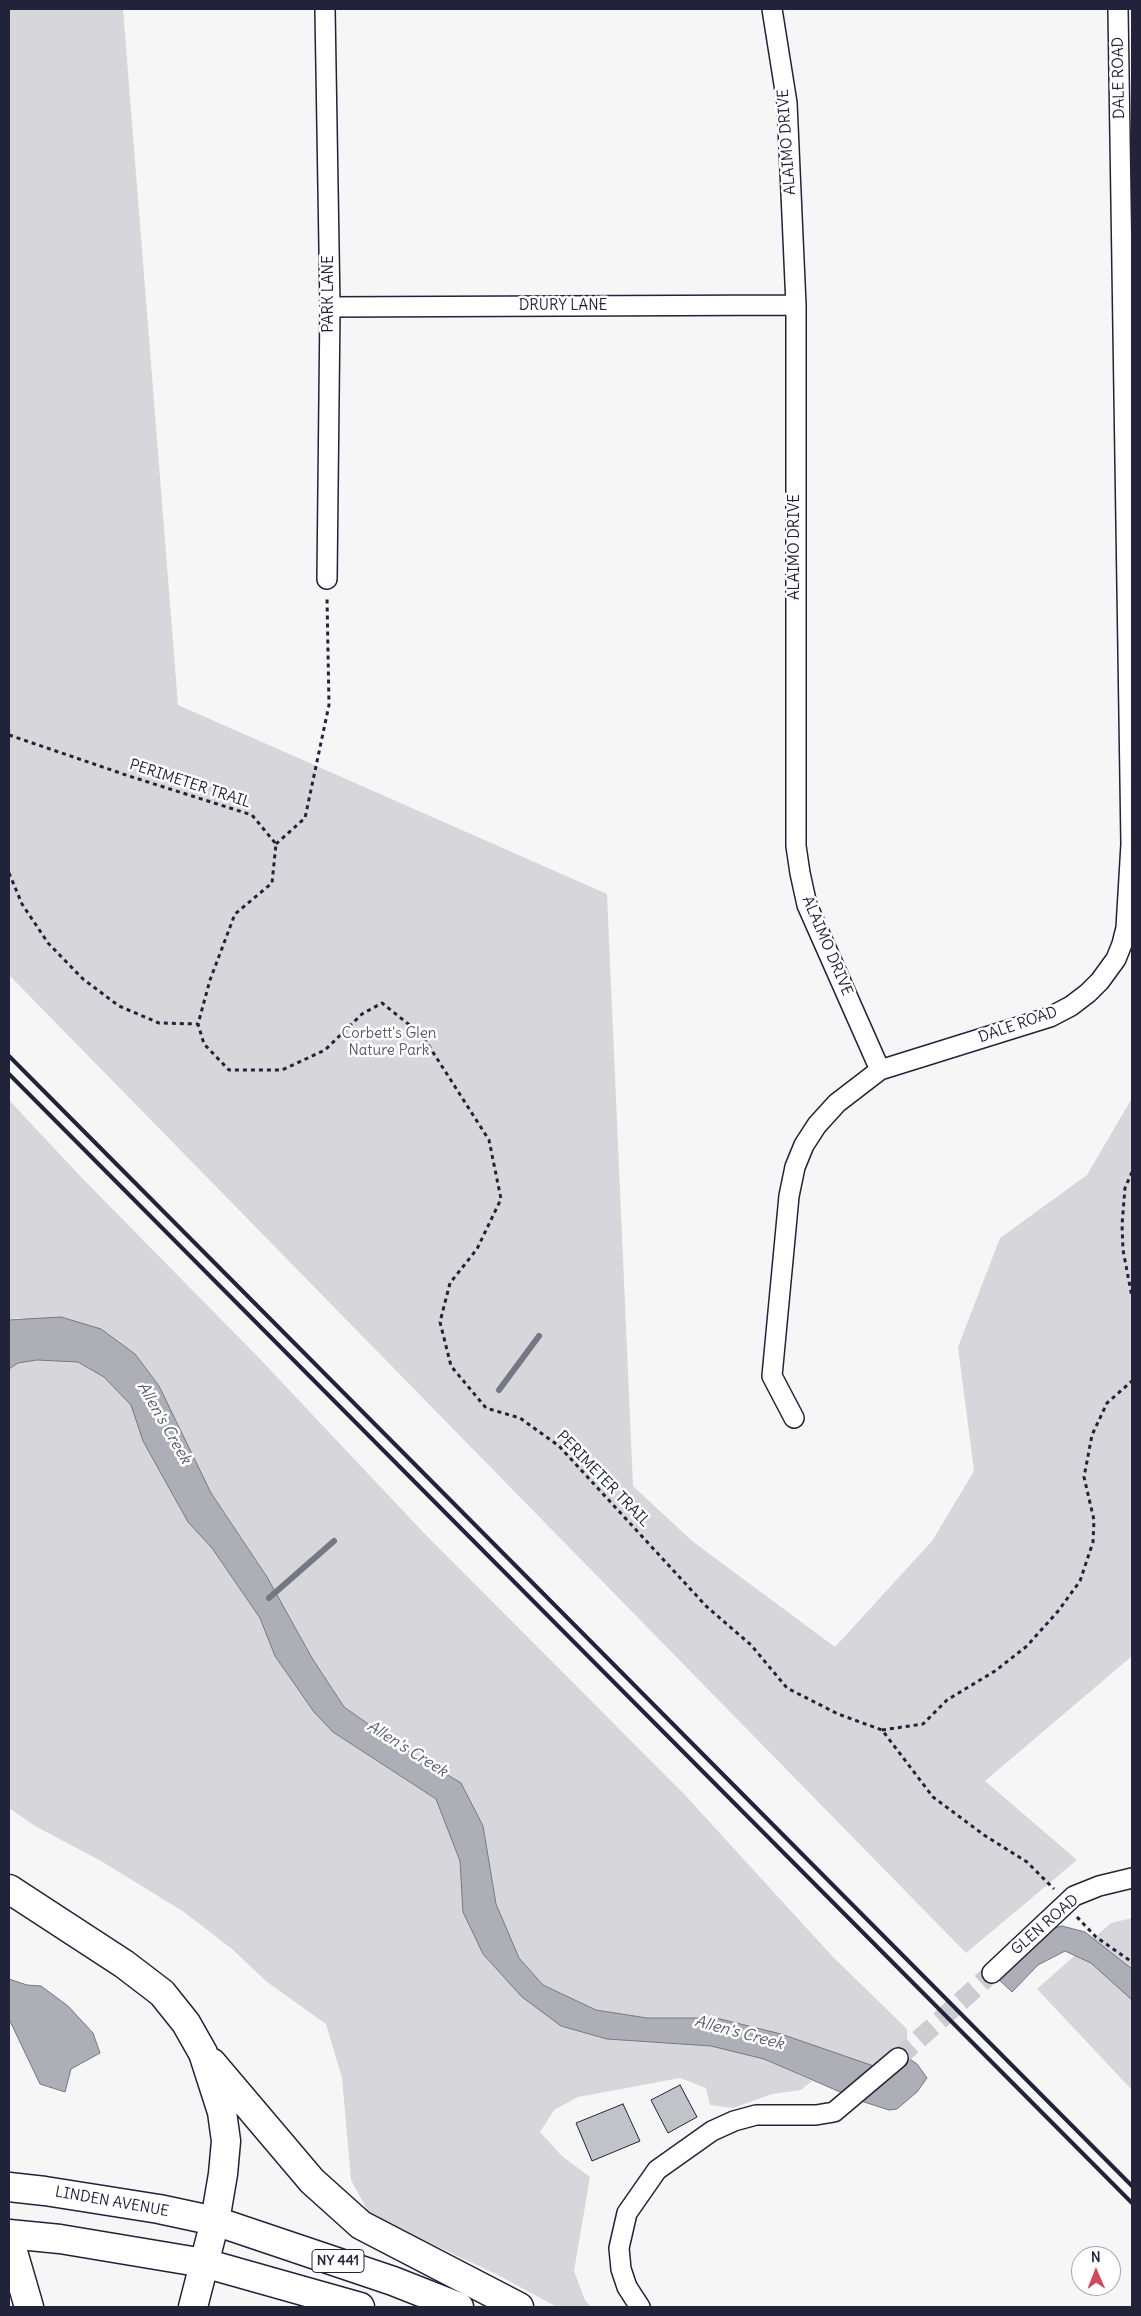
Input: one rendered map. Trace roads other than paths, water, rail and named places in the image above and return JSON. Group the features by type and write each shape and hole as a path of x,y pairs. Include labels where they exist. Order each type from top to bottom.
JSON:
{"main road":[{"path":"9,1888 124,1964 162,1993 186,2023 203,2053 312,2181 361,2225 519,2307"},
{"path":"193,2307 215,2221 223,2174 226,2141 222,2112 203,2053"},
{"name":"LINDEN AVENUE","path":"9,2187 159,2209 215,2221"},
{"name":"NY 441","path":"215,2221 393,2281 459,2307"},
{"name":"NY 441","path":"9,2234 60,2239 204,2262 360,2307"},
{"path":"9,2238 29,2307"}],"street":[{"name":"PARK LANE","path":"325,9 330,307 327,579"},
{"name":"ALAIMO DRIVE","path":"772,9 787,103 796,305 796,846 807,905 880,1070"},
{"name":"DALE ROAD","path":"794,1418 772,1376 789,1196 795,1167 804,1145 817,1125 837,1102 880,1070 1050,1017 1088,993 1116,959 1126,928 1131,844 1129,615 1118,9"},
{"name":"DRURY LANE","path":"330,307 796,305"},
{"name":"GLEN ROAD","path":"992,1973 1066,1903 1087,1890 1132,1878"},
{"path":"640,2307 620,2269 619,2248 627,2213 657,2170 712,2131 734,2120 756,2115 822,2115 839,2108 893,2062"}],"water":[{"name":"Allen's Creek","path":"61,1317 101,1329 135,1354 159,1386 211,1493 267,1577 312,1658 344,1707 401,1747 461,1783 483,1826 496,1904 519,1958 543,1985 596,2010 647,2018 716,2018 781,2034 891,2072 907,2057 917,2064 927,2078 917,2092 897,2109 889,2110 861,2101 764,2059 711,2046 607,2039 561,2026 522,1997 483,1954 463,1912 460,1861 436,1799 333,1732 314,1712 275,1656 260,1618 212,1548 188,1522 143,1441 131,1405 104,1377 78,1362 37,1360 18,1363 9,1369 9,1320"},
{"path":"1062,1926 1085,1932 1132,1969 1132,2000 1091,1963 1065,1951 1038,1965 1012,1992 995,1976 1046,1930"},
{"path":"9,1979 27,1985 41,1986 68,2006 93,2033 100,2053 71,2069 65,2092 40,2084 9,2019"}],"waterway":[{"path":"499,1390 539,1336"},
{"path":"269,1598 334,1541"}],"tunnel":[{"path":"898,2058 992,1973"}],"railway":[{"path":"9,1056 1132,2186"},
{"path":"9,1074 1132,2203"}],"park label":[{"name":"Corbett's Glen Nature Park","path":"389,1042"}]}
